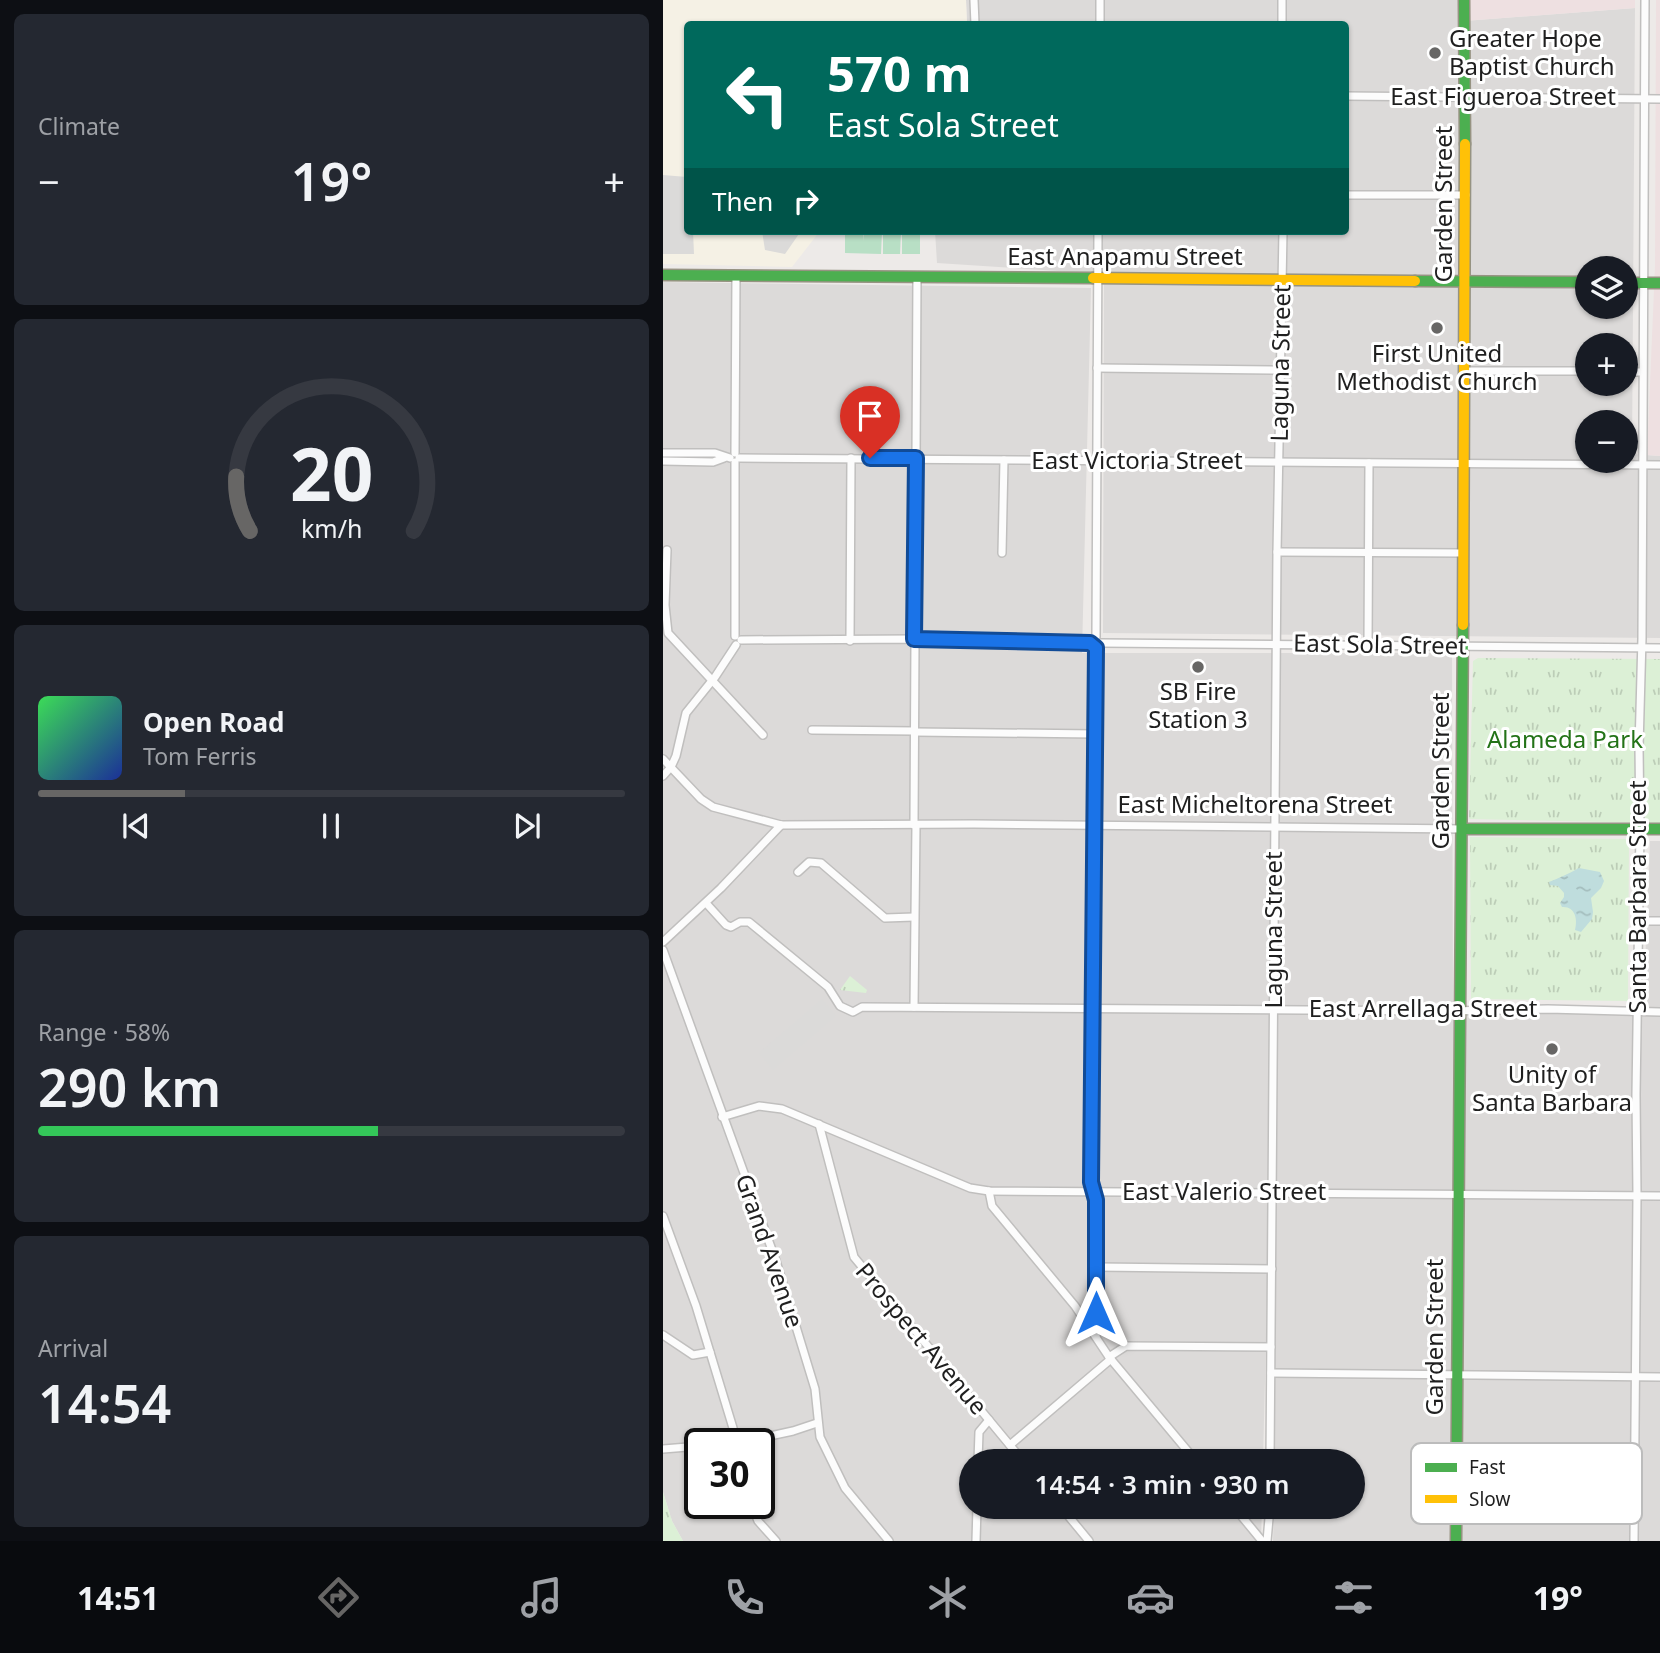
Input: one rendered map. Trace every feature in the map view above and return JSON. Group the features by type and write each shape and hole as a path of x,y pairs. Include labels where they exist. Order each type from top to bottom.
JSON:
{"street":[{"path":"974,0 975,21"},
{"path":"1100,0 1100,21"},
{"path":"1282,0 1282,21"},
{"name":"Garden Street","path":"1456,1443 1463,829 1460,734 1466,195 1464,0"},
{"name":"Santa Barbara Street","path":"1635,1443 1635,1096 1640,829 1645,0"},
{"name":"East Figueroa Street","path":"1349,96 1660,99"},
{"path":"1349,195 1466,195"},
{"path":"1096,1336 1096,1200 1091,1182 1098,235"},
{"name":"Laguna Street","path":"1270,1449 1277,552 1283,235"},
{"name":"East Anapamu Street","path":"663,275 1575,282"},
{"path":"663,776 671,767 679,746 686,713 712,682 737,640 733,458 736,275"},
{"path":"914,1007 917,276"},
{"path":"1638,283 1660,283"},
{"path":"1097,368 1281,370"},
{"path":"1464,371 1575,371"},
{"name":"East Victoria Street","path":"663,453 715,453 733,458"},
{"name":"East Victoria Street","path":"663,461 713,462 733,458 916,458 1660,465"},
{"path":"850,640 851,458"},
{"path":"1002,552 1004,460"},
{"path":"1368,645 1369,463"},
{"path":"667,550 666,628 674,642 763,735"},
{"path":"1277,552 1463,554"},
{"name":"East Sola Street","path":"737,640 914,639 1660,648"},
{"path":"812,730 1095,734"},
{"name":"East Micheltorena Street","path":"663,758 701,799 713,807 781,825 1660,829"},
{"path":"663,942 706,903 781,825"},
{"path":"798,872 809,862 821,863 885,918 914,918"},
{"name":"East Arrellaga Street","path":"706,903 726,925 731,927 740,922 749,922 828,988 840,1006 853,1012 863,1007 1660,1012"},
{"path":"1639,921 1660,921"},
{"name":"Grand Avenue","path":"663,950 776,1261 815,1389 820,1437 842,1483 889,1541"},
{"name":"East Valerio Street","path":"722,1117 759,1106 781,1109 969,1188 989,1191 1660,1196"},
{"name":"Prospect Avenue","path":"819,1124 854,1257 1013,1449"},
{"path":"989,1191 992,1206 1096,1336 1110,1358 1186,1449"},
{"path":"663,1216 696,1306 734,1428"},
{"path":"1097,1267 1272,1269"},
{"path":"663,1335 693,1355 710,1352"},
{"path":"1010,1445 1126,1346 1271,1347"},
{"path":"1271,1373 1660,1377"},
{"path":"978,1449 979,1432 989,1420"},
{"path":"775,1435 817,1423"},
{"path":"663,1449 684,1447"},
{"path":"757,1519 776,1541"},
{"path":"976,1541 977,1519"},
{"path":"1071,1519 1089,1541"},
{"path":"1245,1519 1265,1541"},
{"path":"1265,1541 1268,1519"}],"shaded area":[{"path":"663,0 966,0 967,21 684,21 684,235 817,235 792,267 663,264"},
{"path":"966,0 1464,0 1464,21 1635,8 1633,256 1575,256 1575,319 1633,319 1633,333 1575,333 1575,396 1632,396 1632,410 1575,410 1575,473 1638,473 1638,454 1660,456 1660,638 1103,633 1104,274 937,263 935,235 1349,235 1349,21 967,21"},
{"path":"1464,0 1635,0 1635,8 1464,21"},
{"path":"1656,0 1660,0 1660,456 1647,455 1655,266"},
{"path":"663,175 684,177 684,235 693,235 694,254 663,254"},
{"path":"763,235 798,235 785,254 765,250"},
{"path":"663,282 1091,288 1082,653 1452,653 1453,1002 1292,1009 1643,1015 1650,841 1660,841 1660,1541 1273,1541 1274,1519 1365,1519 1365,1449 1274,1449 1273,1054 1263,1449 959,1449 959,1519 1262,1519 1261,1541 683,1541 672,1521 663,1492"},
{"path":"822,999 836,1016 773,1070 759,1053"}],"green space":[{"path":"845,235 863,235 863,241 864,235 882,235 881,254 845,253"},
{"path":"883,235 901,235 900,254 883,254"},
{"path":"902,235 920,235 920,254 902,254"},
{"name":"Alameda Park","path":"1478,658 1660,659 1660,823 1469,819 1473,661"},
{"path":"1470,837 1629,839 1628,1001 1471,999"},
{"path":"850,976 867,990 866,993 840,990"},
{"path":"663,1492 672,1521 683,1541 663,1541"}],"water":[{"path":"1579,868 1600,872 1604,881 1591,898 1592,919 1581,932 1575,930 1576,918 1573,911 1562,907 1560,903 1564,893 1549,882"}],"traffic: fast":[{"path":"1464,0 1465,144"},
{"path":"663,275 1093,278"},
{"path":"1415,281 1575,282"},
{"path":"1638,283 1660,283"},
{"path":"1457,1443 1463,625"},
{"path":"1463,829 1660,829"},
{"path":"1456,1524 1456,1541"}],"traffic: slow":[{"path":"1463,625 1465,144"},
{"path":"1093,278 1415,281"}],"place":[{"name":"Greater Hope Baptist Church","path":"1435,53"},
{"name":"First United Methodist Church","path":"1437,328"},
{"name":"SB Fire Station 3","path":"1198,667"},
{"name":"Unity of Santa Barbara","path":"1552,1049"}],"route":[{"path":"870,458 916,458 914,639 1090,643 1096,648 1091,1182 1096,1200 1096,1313"}]}
